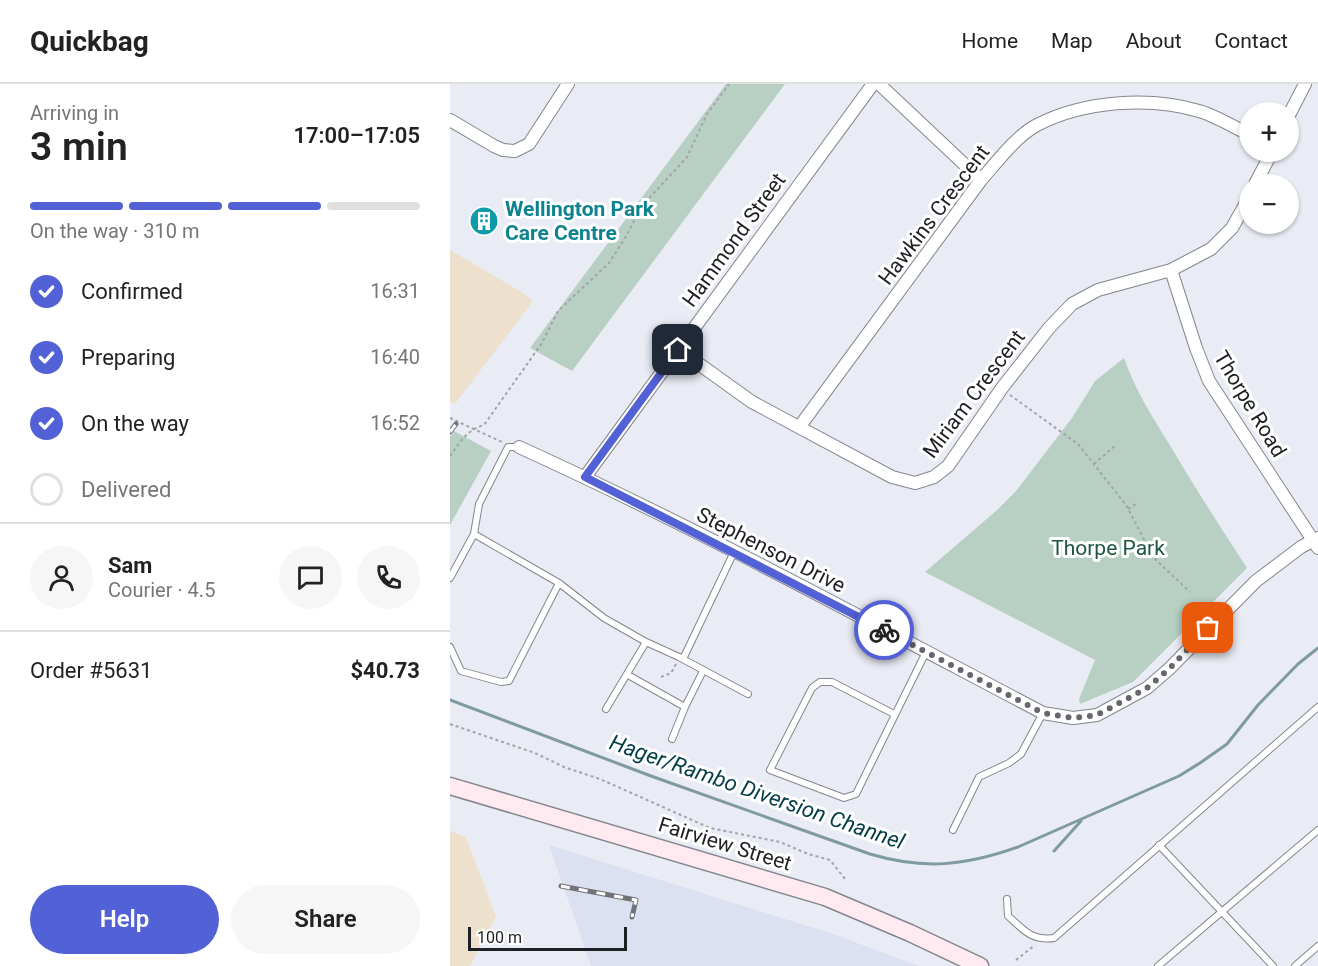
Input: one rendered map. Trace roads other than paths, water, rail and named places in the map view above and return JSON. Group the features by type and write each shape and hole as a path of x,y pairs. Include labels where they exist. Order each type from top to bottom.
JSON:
{"main road":[{"name":"Fairview Street","path":"450,786 825,897 980,966"}],"street":[{"path":"450,120 494,146 503,150 515,151 529,144 568,84"},
{"name":"Hammond Street","path":"585,477 873,84"},
{"path":"879,84 981,180"},
{"path":"1296,102 1305,84"},
{"name":"Hawkins Crescent","path":"800,426 981,180 1009,149 1035,126 1067,113 1124,103 1155,102 1200,112 1239,130"},
{"name":"Miriam Crescent","path":"678,350 752,402 892,477 915,483 934,477 948,465 1002,388 1049,328 1072,304 1098,290 1171,270 1211,249 1232,228 1239,216"},
{"name":"Thorpe Road","path":"1171,270 1209,381 1316,542"},
{"name":"Stephenson Drive","path":"519,447 585,477 734,552 1043,713 1073,718 1097,715 1147,688 1169,669 1256,580 1301,547 1316,542"}],"lane":[{"path":"450,578 474,534 479,504 508,447 519,447"},
{"path":"474,534 559,583 604,618 748,694"},
{"path":"681,658 734,552"},
{"path":"450,646 461,671 501,682 509,681 559,583"},
{"path":"606,709 646,642"},
{"path":"894,714 832,682 820,682 812,688 770,770 844,798 856,794 926,652"},
{"path":"672,738 703,671"},
{"path":"628,675 685,706"},
{"path":"1007,899 1008,916 1034,938 1041,940 1054,938 1318,707"},
{"path":"953,830 979,777 1009,763 1021,754 1043,713"},
{"path":"1158,966 1318,830"},
{"path":"1159,845 1274,966"},
{"path":"1295,966 1318,946"}],"waterway":[{"name":"Hager/Rambo Diversion Channel","path":"450,700 651,776 870,854 908,862 944,864 980,858 1018,847 1179,776 1227,744 1258,705 1298,664 1318,648"},
{"path":"1054,851 1081,821"}],"railway":[{"path":"450,432 456,424"},
{"path":"561,886 636,900 632,917"}],"place":[{"name":"Wellington Park Care Centre","path":"484,221"}],"park label":[{"name":"Thorpe Park","path":"1108,548"}]}
